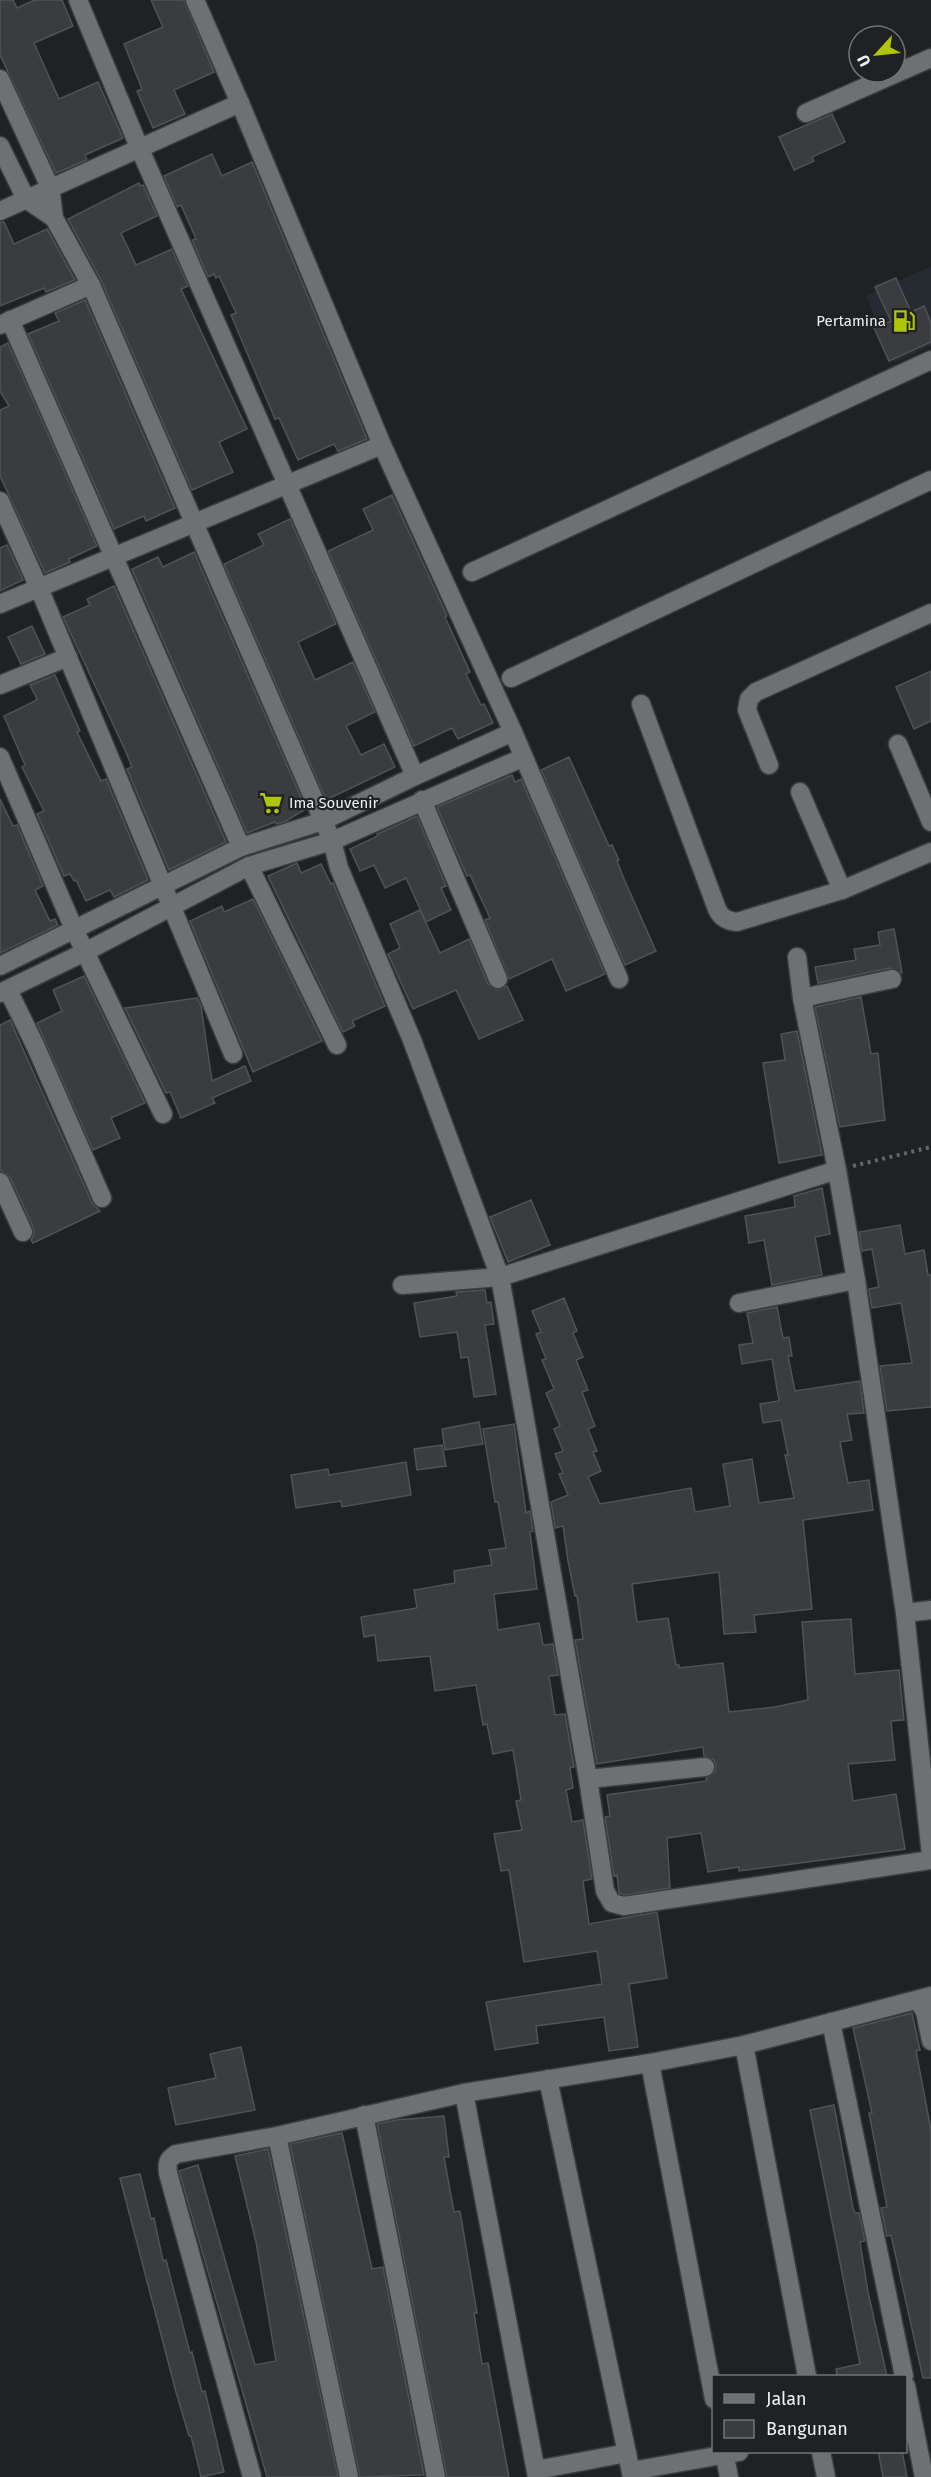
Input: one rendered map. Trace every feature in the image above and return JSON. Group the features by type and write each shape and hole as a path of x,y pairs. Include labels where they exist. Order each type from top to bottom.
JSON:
{"street":[{"path":"78,0 139,147 415,776"},
{"path":"195,0 382,445 513,732 522,758 619,979"},
{"path":"806,113 931,58"},
{"path":"0,79 50,187 54,218 91,285 332,841 339,868 412,1040 500,1277 588,1779 605,1891 612,1903 624,1906 931,1860"},
{"path":"0,211 240,103"},
{"path":"0,146 26,199 54,218"},
{"path":"91,285 5,322 115,555 241,847"},
{"path":"472,572 931,360"},
{"path":"0,604 382,445"},
{"path":"511,678 931,480"},
{"path":"0,501 39,588 233,1054"},
{"path":"769,765 747,710 749,699 756,692 931,613"},
{"path":"0,685 68,657"},
{"path":"641,704 720,916 729,921 737,922 842,890 931,852"},
{"path":"0,966 241,847 323,821 513,732"},
{"path":"898,744 931,822"},
{"path":"0,757 74,929 163,1114"},
{"path":"102,1198 35,1045 4,991 85,952 249,866 332,841 522,758"},
{"path":"800,792 842,890"},
{"path":"422,800 498,979"},
{"path":"249,866 337,1045"},
{"path":"797,957 802,998 837,1170 856,1280 905,1613 931,1855"},
{"path":"802,998 892,979"},
{"path":"402,1285 500,1277 837,1170"},
{"path":"0,1182 23,1232"},
{"path":"739,1303 856,1280"},
{"path":"905,1613 931,1610"},
{"path":"588,1779 705,1767"},
{"path":"252,2477 168,2173 167,2163 176,2154 277,2136 464,2093 650,2063 744,2045 924,1998 931,2041"},
{"path":"831,2022 904,2375"},
{"path":"744,2045 807,2375"},
{"path":"650,2063 712,2388"},
{"path":"548,2079 631,2474 725,2453"},
{"path":"464,2093 536,2474 627,2453"},
{"path":"364,2115 436,2477"},
{"path":"277,2136 349,2477"},
{"path":"907,2391 924,2477"},
{"path":"729,2453 729,2477"},
{"path":"821,2453 826,2477"}],"path":[{"path":"837,1170 931,1147"}],"shaded area":[{"name":"Pertamina","path":"931,266 931,346 894,363 866,296"}],"building":[{"path":"0,0 13,0 17,8 35,0 62,0 73,26 34,43 59,99 98,82 123,138 85,155 87,160 56,173 0,55"},
{"path":"151,0 184,0 214,72 174,90 185,114 153,128 137,91 142,89 124,44 163,27"},
{"path":"832,114 845,142 812,157 814,161 794,170 779,137"},
{"path":"212,154 222,176 252,162 367,439 338,451 334,444 298,460 279,418 275,419 231,315 236,313 219,276 216,278 214,274 208,277 192,240 196,239 181,205 177,207 164,176"},
{"path":"139,183 140,186 143,185 157,216 121,233 136,265 172,249 188,286 181,289 247,429 219,442 233,472 192,490 101,280 68,219"},
{"path":"0,222 4,222 14,244 47,229 75,280 46,292 44,288 0,306"},
{"name":"Pertamina","path":"896,278 911,312 924,306 931,323 931,342 889,361 874,328 891,321 875,287"},
{"path":"85,300 175,508 146,521 144,516 114,529 28,334 59,321 55,313"},
{"path":"8,343 97,546 45,573 0,476 0,410 9,406 0,391 0,347"},
{"path":"392,495 447,616 445,617 470,672 466,674 481,705 484,704 493,723 458,739 452,728 414,746 328,551 373,530 363,509"},
{"path":"290,519 336,624 298,642 315,680 353,662 375,712 346,726 361,755 384,744 395,767 326,800 224,564 264,545 258,534"},
{"path":"7,545 23,580 0,591 0,548"},
{"path":"194,552 306,809 284,822 276,824 275,822 247,833 132,569 158,557 163,567"},
{"path":"114,586 226,842 169,870 127,769 132,767 125,750 63,617 90,605 87,599"},
{"path":"32,626 45,654 21,664 8,637"},
{"path":"931,671 931,721 914,729 896,687"},
{"path":"55,675 80,731 77,732 101,781 106,779 148,880 114,897 110,890 86,901 76,880 74,881 70,874 64,876 37,814 44,811 22,767 25,765 4,716 37,699 30,685"},
{"path":"569,757 609,846 612,845 619,860 617,861 624,879 656,951 625,965 541,770"},
{"path":"512,775 515,782 521,779 605,974 566,991 552,959 509,979 485,920 490,918 470,875 467,876 437,807"},
{"path":"0,799 13,826 17,825 43,886 35,890 50,921 55,919 58,925 0,953"},
{"path":"417,816 446,886 441,888 451,910 426,922 406,878 385,888 374,865 360,871 350,849"},
{"path":"297,863 301,873 321,864 331,884 333,883 385,1006 352,1021 355,1026 343,1032 268,876"},
{"path":"253,899 322,1041 253,1072 190,921 222,906 224,912"},
{"path":"420,910 440,953 469,939 488,984 497,990 507,986 523,1020 479,1039 456,990 413,1009 388,954 400,948 390,924"},
{"path":"894,929 902,973 890,968 818,983 815,967 856,960 854,949 880,945 878,932"},
{"path":"84,976 145,1103 111,1118 120,1138 93,1150 37,1023 62,1011 53,990"},
{"path":"861,997 871,1054 878,1053 885,1120 840,1127 815,1007"},
{"path":"197,998 201,1006 212,1081 245,1066 251,1081 212,1098 215,1103 181,1118 170,1092 166,1093 125,1008"},
{"path":"10,1020 92,1203 100,1211 33,1243 31,1240 34,1234 33,1227 10,1177 0,1170 0,1025"},
{"path":"797,1031 822,1155 779,1163 763,1063 785,1060 781,1034"},
{"path":"822,1188 830,1234 815,1237 822,1275 772,1285 764,1240 749,1243 745,1216 795,1207 794,1196"},
{"path":"531,1200 550,1245 508,1262 490,1217"},
{"path":"900,1225 905,1254 924,1250 928,1275 931,1275 931,1407 887,1411 880,1366 912,1363 901,1303 872,1308 869,1289 879,1287 872,1249 862,1251 859,1232"},
{"path":"485,1290 487,1303 491,1302 494,1324 485,1325 496,1394 474,1397 468,1357 461,1358 457,1332 420,1337 414,1303 457,1296 456,1292"},
{"path":"564,1298 577,1331 573,1333 583,1357 576,1360 588,1390 582,1392 595,1426 588,1429 597,1451 593,1452 601,1471 588,1477 600,1504 691,1488 695,1512 730,1506 723,1464 752,1459 759,1503 794,1498 785,1455 788,1455 781,1420 763,1423 760,1404 779,1401 772,1359 742,1364 739,1345 753,1343 747,1313 777,1307 783,1338 789,1337 792,1356 788,1356 795,1391 860,1381 864,1413 847,1414 852,1440 840,1442 848,1483 869,1480 873,1510 803,1520 812,1609 754,1615 756,1632 724,1634 719,1572 632,1584 637,1622 668,1618 676,1665 679,1665 679,1668 723,1663 729,1712 775,1707 808,1700 802,1622 851,1619 855,1674 899,1670 904,1720 891,1721 895,1760 848,1764 853,1801 896,1794 905,1849 739,1871 739,1867 708,1872 701,1833 667,1838 670,1888 625,1895 619,1893 617,1875 614,1876 605,1817 610,1816 607,1795 707,1781 706,1778 715,1772 716,1766 714,1760 704,1756 703,1747 597,1764 575,1640 583,1639 577,1596 575,1596 568,1561 563,1526 555,1528 551,1502 568,1495 559,1474 563,1473 555,1454 563,1451 554,1429 560,1426 546,1393 554,1389 542,1360 546,1359 536,1334 541,1332 532,1311"},
{"path":"479,1422 483,1444 445,1450 442,1429"},
{"path":"514,1424 526,1513 530,1511 533,1531 530,1532 537,1589 494,1594 498,1630 539,1623 543,1645 553,1644 558,1675 549,1676 555,1715 565,1714 574,1767 570,1768 573,1788 566,1790 572,1822 583,1820 592,1879 583,1881 589,1924 657,1912 667,1978 629,1984 638,2047 609,2051 604,2017 536,2026 538,2043 495,2050 486,2002 602,1984 597,1951 524,1962 509,1870 501,1871 494,1834 522,1830 516,1801 521,1800 513,1750 493,1754 487,1724 483,1725 476,1685 435,1691 430,1656 378,1661 375,1635 364,1637 361,1617 417,1608 414,1590 455,1583 454,1571 492,1565 489,1550 506,1548 498,1502 495,1502 483,1429"},
{"path":"442,1445 446,1466 417,1470 414,1449"},
{"path":"406,1462 411,1495 342,1507 341,1501 296,1508 291,1475 328,1469 329,1475"},
{"path":"912,2013 920,2050 916,2051 931,2130 931,2378 923,2378 891,2235 887,2236 881,2208 887,2207 869,2113 872,2113 853,2028"},
{"path":"241,2047 255,2110 176,2125 168,2088 216,2078 210,2054"},
{"path":"834,2105 853,2208 855,2213 859,2213 865,2241 860,2242 868,2292 887,2375 837,2375 836,2369 860,2364 810,2110"},
{"path":"444,2116 449,2157 444,2157 454,2212 460,2211 477,2313 474,2313 482,2364 488,2363 509,2477 447,2477 377,2124"},
{"path":"342,2133 372,2269 383,2267 424,2475 360,2477 290,2144"},
{"path":"268,2149 338,2477 267,2477 179,2171 198,2165 255,2365 276,2361 256,2242 235,2156"},
{"path":"140,2174 151,2219 154,2218 163,2261 166,2260 190,2353 192,2352 202,2392 205,2391 224,2472 201,2477 191,2436 189,2436 176,2392 120,2178"},
{"path":"878,2453 902,2453 907,2477 883,2477"}],"place":[{"name":"Pertamina","path":"904,321"},
{"name":"Ima Souvenir","path":"271,803"}]}
